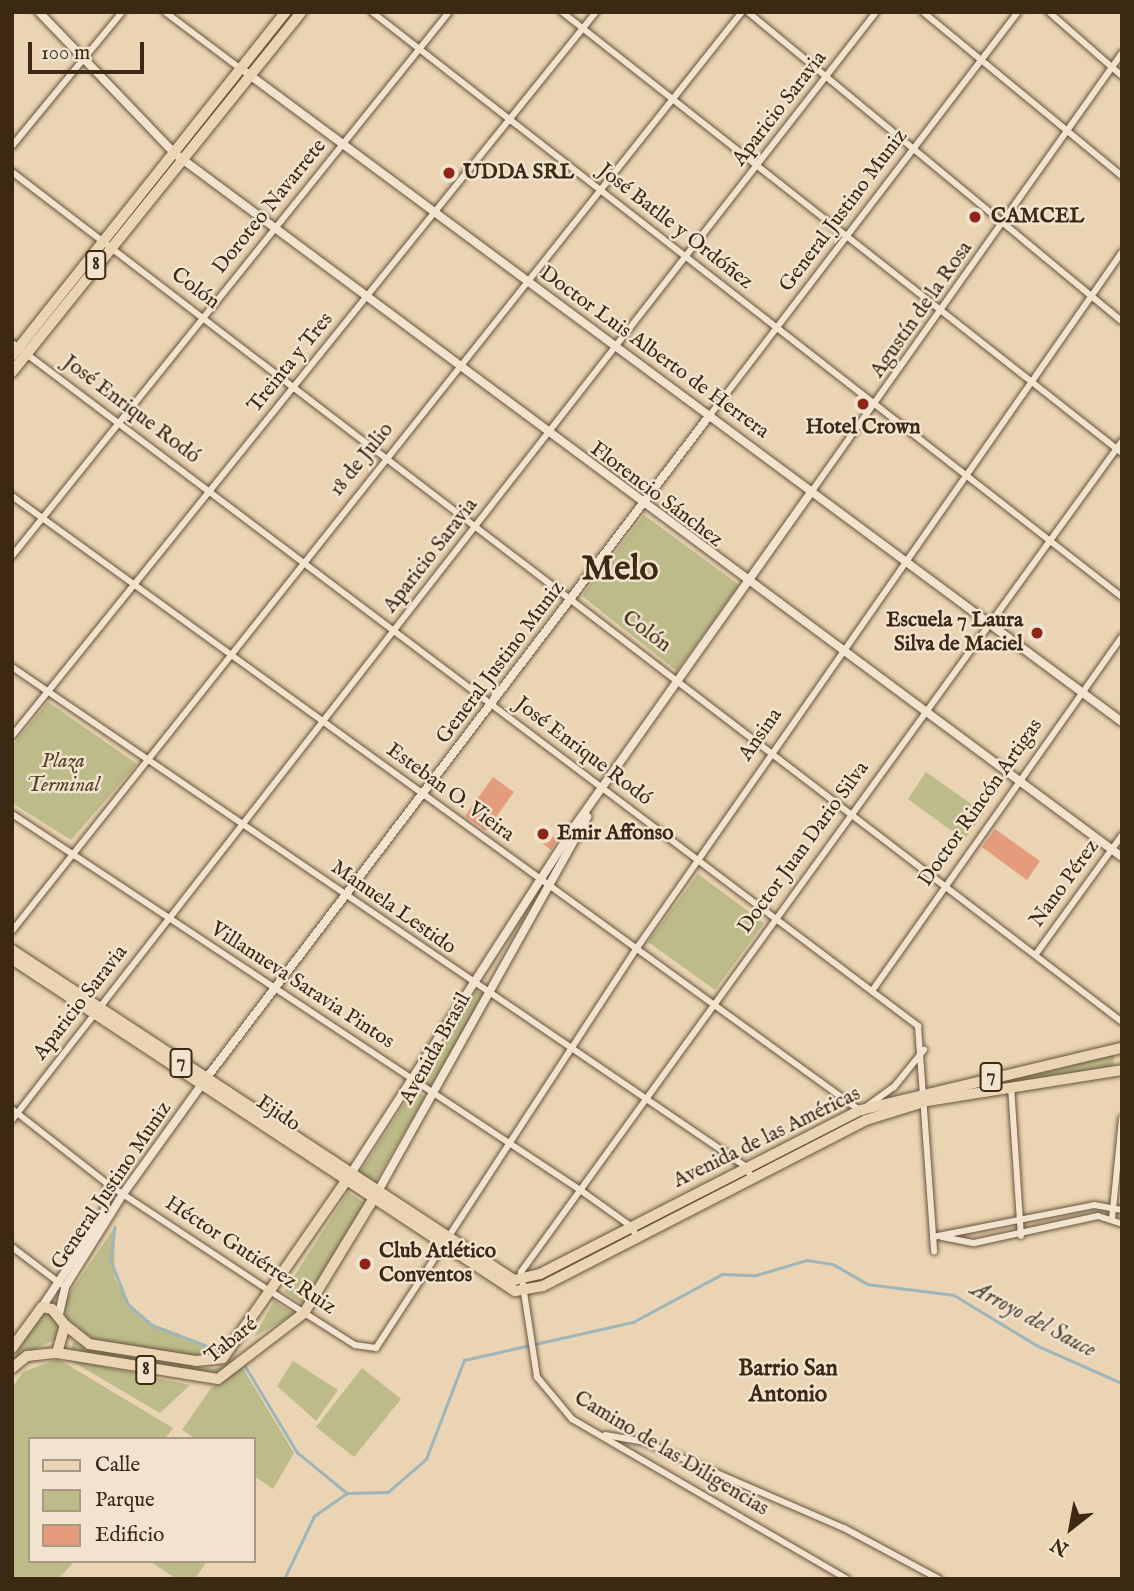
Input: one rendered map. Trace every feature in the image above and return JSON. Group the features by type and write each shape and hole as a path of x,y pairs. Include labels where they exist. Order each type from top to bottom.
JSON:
{"main road":[{"name":"8","path":"12,372 18,350 245,72 286,12"},
{"name":"8","path":"245,72 301,12"},
{"name":"Ejido","path":"12,950 97,1011 446,1245 502,1286 526,1292"},
{"name":"Ejido","path":"12,959 97,1011"},
{"name":"Avenida de las Américas","path":"523,1279 632,1227 745,1166 864,1115 927,1096 1122,1051 1122,1068 927,1096"},
{"name":"Avenida de las Américas","path":"526,1292 752,1178 864,1115"},
{"name":"Avenida Brasil","path":"273,1293 348,1179"},
{"name":"Avenida Brasil","path":"304,1313 375,1197"},
{"name":"Ejido","path":"446,1245 505,1278 523,1279"},
{"name":"Tabaré","path":"57,1353 211,1381 232,1367 273,1293"},
{"path":"12,1348 42,1307 59,1314"},
{"name":"Tabaré","path":"65,1325 89,1344 196,1362 223,1358 304,1313"},
{"name":"8","path":"59,1314 65,1325"},
{"path":"57,1353 65,1325"},
{"name":"8","path":"12,1368 27,1356 57,1353"}],"street":[{"name":"Florencio Sánchez","path":"39,12 83,61 178,156 746,584 1122,857"},
{"path":"12,146 122,12"},
{"name":"Doctor Luis Alberto de Herrera","path":"165,12 342,146 710,415 1122,722"},
{"name":"José Batlle y Ordóñez","path":"372,12 1122,597"},
{"name":"Doroteo Navarrete","path":"12,556 449,12"},
{"path":"562,12 942,311 1028,382 1119,451"},
{"name":"Treinta y Tres","path":"12,736 596,12"},
{"name":"18 de Julio","path":"12,931 670,98 742,12"},
{"path":"748,12 911,150 1122,321"},
{"name":"Aparicio Saravia","path":"12,1121 15,1111 243,826 876,12"},
{"path":"923,12 1122,176"},
{"name":"General Justino Muniz","path":"42,1307 62,1284 203,1083 1018,12"},
{"path":"1049,12 1122,76"},
{"name":"Agustín de la Rosa","path":"746,584 1003,226 1122,52"},
{"name":"Colón","path":"12,172 772,750 1122,1022"},
{"name":"Ansina","path":"446,1245 639,945 902,560 1122,252"},
{"name":"José Enrique Rodó","path":"18,350 120,422 918,1026 924,1050 937,1236 934,1251"},
{"name":"Doctor Juan Dario Silva","path":"523,1279 521,1272 583,1192 714,1002 1048,540 1119,451 1122,440"},
{"name":"Esteban O. Vieira","path":"12,496 232,653 422,796 639,945 864,1115"},
{"name":"Avenida Brasil","path":"348,1179 541,879 746,584"},
{"name":"Doctor Rincón Artigas","path":"872,992 1017,781 1122,636"},
{"name":"Manuela Lestido","path":"12,667 150,758 243,826 474,985 648,1099 745,1166 752,1178"},
{"name":"Avenida Brasil","path":"375,1197 551,886 595,801"},
{"name":"Villanueva Saravia Pintos","path":"12,814 510,1143 632,1227"},
{"name":"Nano Pérez","path":"1036,954 1122,835"},
{"path":"864,1115 894,1087 924,1050"},
{"path":"1011,1086 1021,1236"},
{"name":"Héctor Gutiérrez Ruiz","path":"15,1111 109,1185 355,1345 376,1348 446,1245"},
{"path":"1112,1219 1118,1208 1122,1118"},
{"name":"General Justino Muniz","path":"59,1314 62,1284 104,1213 109,1185"},
{"path":"937,1236 1020,1222 1094,1205 1118,1208"},
{"path":"937,1236 963,1243 1021,1236 1098,1216 1122,1224"},
{"path":"632,1227 637,1238"},
{"path":"12,1247 62,1284"},
{"name":"Camino de las Diligencias","path":"523,1279 533,1354 550,1398 601,1435 847,1579"},
{"path":"601,1435 645,1442 844,1528 939,1579"}],"green space":[{"path":"644,515 739,585 677,671 582,596"},
{"name":"Plaza Terminal","path":"48,702 137,764 71,840 12,803 12,746"},
{"path":"926,772 984,813 964,840 908,799"},
{"path":"698,874 764,923 715,990 648,942"},
{"path":"476,991 484,995 431,1086 420,1079"},
{"path":"1115,1052 1112,1070 928,1093"},
{"path":"414,1089 425,1097 374,1184 359,1174"},
{"path":"348,1192 364,1203 304,1305 284,1292"},
{"path":"115,1227 114,1276 128,1304 148,1322 220,1351 211,1359 95,1341 66,1318 64,1301"},
{"path":"274,1301 294,1314 254,1337"},
{"path":"43,1312 54,1316 60,1337 12,1360"},
{"path":"73,1342 212,1369 229,1366 212,1378 71,1351"},
{"path":"58,1359 173,1428 166,1437 28,1437 28,1563 73,1563 58,1579 12,1579 12,1388 23,1372"},
{"path":"68,1359 190,1385 160,1413"},
{"path":"293,1361 338,1390 316,1421 277,1386"},
{"path":"241,1365 294,1453 273,1489 256,1477 256,1437 193,1437 182,1430 211,1388"},
{"path":"362,1368 401,1399 354,1457 316,1427"},
{"path":"152,1563 206,1563 195,1579 177,1579"}],"building":[{"path":"493,777 514,792 486,831 465,816"},
{"path":"541,828 557,840 551,850 535,838"},
{"path":"995,829 1040,861 1027,880 982,847"}],"waterway":[{"path":"115,1227 111,1261 128,1304 152,1325 223,1352"},
{"name":"Arroyo del Sauce","path":"284,1579 314,1516 347,1493 388,1492 426,1459 464,1360 633,1322 722,1274 756,1275 807,1260 833,1264 867,1284 954,1295 1038,1346 1122,1383"},
{"path":"244,1364 297,1452 347,1493"}],"place":[{"name":"UDDA SRL","path":"449,173"},
{"name":"CAMCEL","path":"975,217"},
{"name":"Hotel Crown","path":"863,404"},
{"name":"Escuela 7 Laura Silva de Maciel","path":"1037,633"},
{"name":"Emir Affonso","path":"543,834"},
{"name":"Club Atlético Conventos","path":"365,1264"}],"district":[{"name":"Melo","path":"620,570"},
{"name":"Barrio San Antonio","path":"788,1382"}]}
